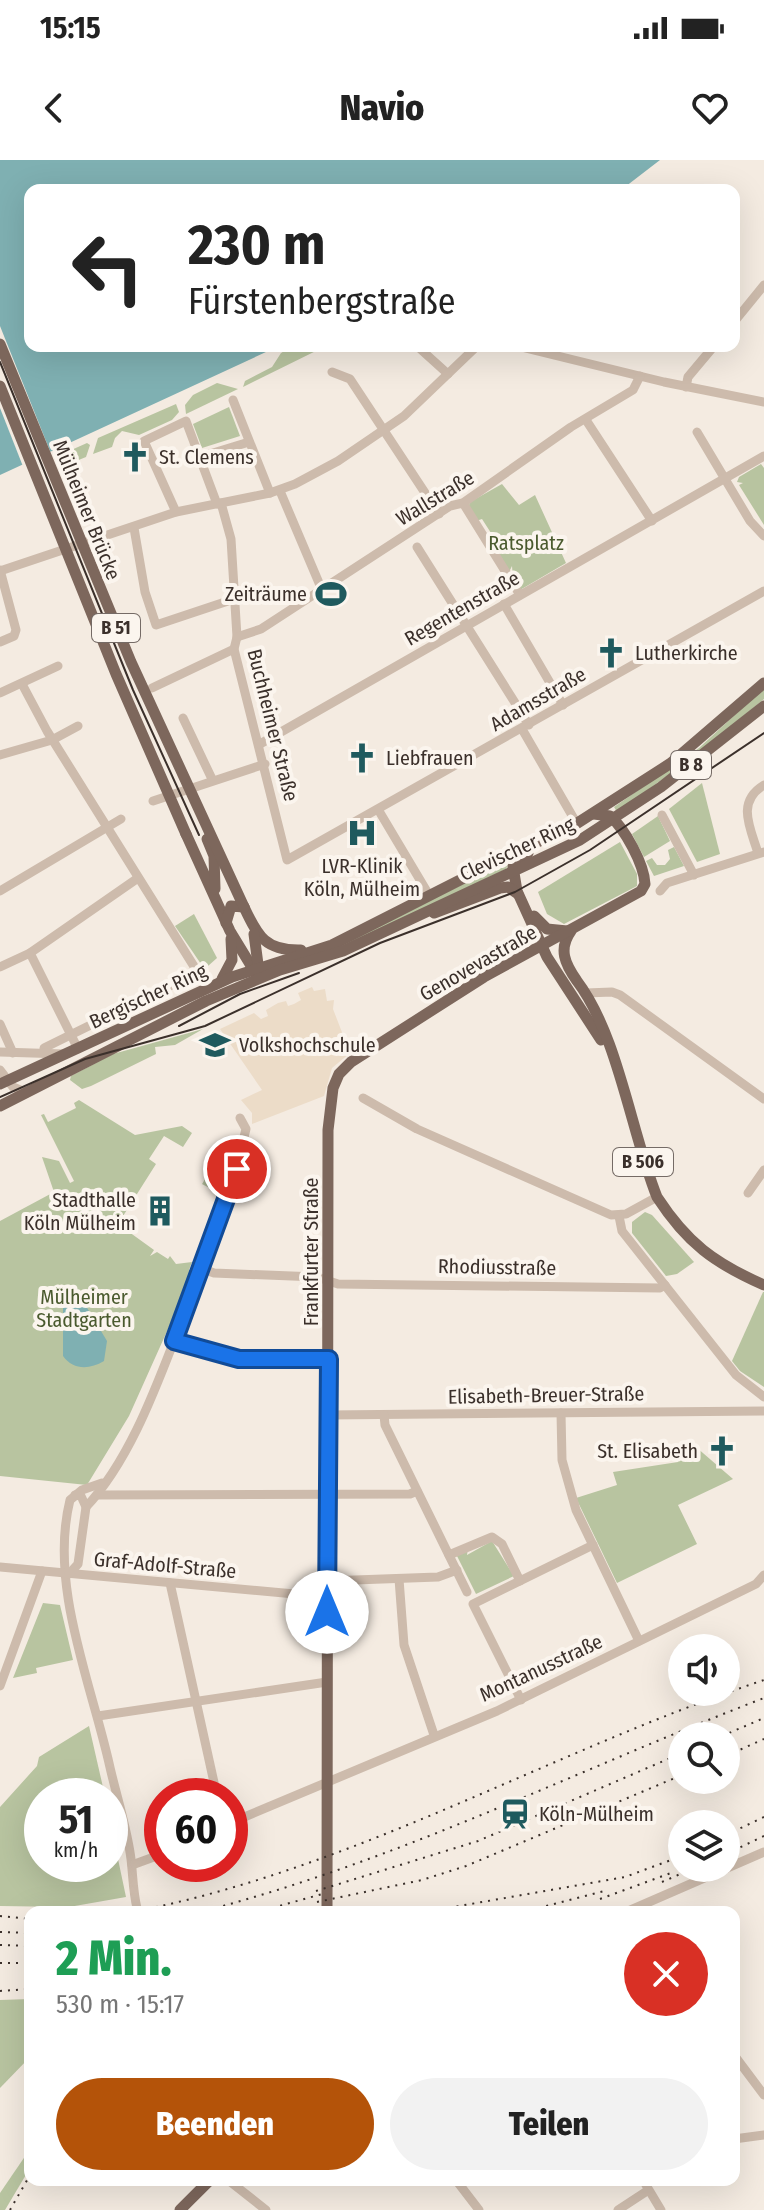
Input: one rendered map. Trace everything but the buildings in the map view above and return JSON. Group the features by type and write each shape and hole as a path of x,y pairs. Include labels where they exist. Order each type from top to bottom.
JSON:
{"main road":[{"name":"Mülheimer Brücke","path":"0,344 131,662 244,907"},
{"name":"Mülheimer Brücke","path":"0,352 135,681 214,856 215,897"},
{"name":"Mülheimer Brücke","path":"0,386 116,674 228,927"},
{"name":"Clevischer Ring","path":"314,949 343,939 525,847 542,843 594,814 671,763 764,683"},
{"name":"Clevischer Ring","path":"257,971 332,956 512,872 614,819 697,761 764,706"},
{"path":"594,814 605,813 614,819"},
{"name":"Genovevastraße","path":"339,1074 355,1059 412,1021 641,891 645,884 643,873 614,819"},
{"path":"542,843 516,860 512,872 542,947 571,973"},
{"path":"392,927 508,887 547,929 571,930 563,950 571,973"},
{"path":"216,984 225,976 232,960 228,927 231,906 244,907"},
{"name":"B 51","path":"244,907 265,944 278,949 314,949"},
{"name":"B 51","path":"244,907 257,940 257,971"},
{"name":"B 51","path":"228,927 257,971"},
{"name":"B 506","path":"542,947 612,1057"},
{"name":"Bergischer Ring","path":"4,1083 216,984 314,949"},
{"name":"Bergischer Ring","path":"0,1106 257,971"},
{"name":"B 506","path":"571,973 586,993 612,1057 657,1197 702,1252 764,1285"},
{"name":"Frankfurter Straße","path":"327,1906 329,1114 339,1074"},
{"path":"181,2209 204,2186"}],"street":[{"path":"740,315 764,285"},
{"path":"424,352 448,374"},
{"path":"2,641 14,636 16,630 0,570 176,512 275,492 324,469 386,429 471,352"},
{"path":"542,352 686,387 764,402"},
{"path":"686,387 688,377 709,352"},
{"path":"332,372 350,379 386,429 439,514"},
{"name":"Wallstraße","path":"237,637 253,634 322,590 412,540 439,514 463,503 633,390 640,376"},
{"path":"233,400 249,442 322,590"},
{"path":"586,420 652,521"},
{"name":"Buchheimer Straße","path":"176,512 144,441 186,421 231,539 237,637 234,649 287,860"},
{"path":"697,432 764,536"},
{"path":"200,457 249,442"},
{"name":"Regentenstraße","path":"260,744 764,456"},
{"path":"463,503 520,595"},
{"path":"134,528 145,592 156,625 234,599"},
{"path":"412,540 526,727 577,824"},
{"name":"Adamsstraße","path":"287,860 379,811 764,591"},
{"path":"504,604 563,705"},
{"path":"152,688 234,649"},
{"path":"0,693 58,666"},
{"path":"0,967 30,953 138,878 52,740 25,682"},
{"path":"183,718 212,779"},
{"path":"0,755 52,740 78,726"},
{"path":"153,801 265,764"},
{"path":"660,891 667,883 761,852 746,817 747,804 754,791 764,785"},
{"path":"379,811 429,895"},
{"path":"662,815 694,875"},
{"path":"0,891 121,819"},
{"name":"Bergischer Ring","path":"44,1053 44,1048 188,977 195,968 138,878"},
{"path":"0,1052 73,1051 71,1035 30,953"},
{"path":"586,993 612,992 620,995 764,1099"},
{"path":"0,1024 13,1053"},
{"path":"0,1070 4,1083 27,1093"},
{"path":"363,1098 417,1129 619,1216 657,1197"},
{"path":"86,1507 97,1495 139,1420 203,1269 237,1169 246,1129 240,1118"},
{"path":"748,1193 764,1170"},
{"path":"619,1216 622,1231 736,1375 764,1397"},
{"name":"Rhodiusstraße","path":"203,1269 214,1273 317,1277 338,1284 660,1288 665,1285"},
{"path":"174,1341 239,1359 329,1359"},
{"name":"Elisabeth-Breuer-Straße","path":"328,1415 764,1411"},
{"path":"561,1413 562,1460 576,1510 639,1641"},
{"path":"384,1415 385,1425 467,1592"},
{"path":"102,1483 110,1495"},
{"path":"102,1483 75,1495 68,1510 63,1563 69,1574 70,1604 132,1865 137,1906"},
{"path":"97,1495 328,1496 410,1494 417,1491"},
{"path":"69,1574 78,1564 86,1507 81,1496 75,1495"},
{"path":"449,1555 492,1537 502,1544 520,1581"},
{"path":"521,1700 473,1604 593,1545"},
{"name":"Graf-Adolf-Straße","path":"0,1567 327,1597"},
{"path":"327,1581 438,1577 457,1570"},
{"path":"0,1686 41,1583 42,1571"},
{"name":"Montanusstraße","path":"248,1815 521,1700 756,1584 764,1575"},
{"path":"399,1579 404,1645 434,1735"},
{"path":"170,1583 213,1778"},
{"path":"98,1716 327,1682"},
{"path":"652,1906 764,1852"},
{"path":"132,1865 144,1861"},
{"path":"740,2063 764,2095"},
{"path":"740,2138 764,2135"},
{"path":"236,2186 266,2210"},
{"path":"461,2186 479,2210"},
{"path":"645,2186 661,2210"},
{"path":"618,2210 647,2191"}],"green space":[{"path":"314,352 243,387 245,381 272,367 281,353"},
{"path":"217,383 238,389 186,414 185,405 193,395"},
{"path":"176,404 179,412 172,420 139,435 122,431 112,447 93,454 98,438"},
{"path":"229,407 240,436 202,448 193,424"},
{"path":"87,443 90,445 86,457 59,468 61,463 56,461 60,455"},
{"path":"761,464 764,468 764,525 739,485 743,483 737,482 739,477"},
{"name":"Ratsplatz","path":"502,484 519,505 535,495 566,563 520,590 513,579 512,566 509,572 496,555 501,551 493,537 486,536 491,533 482,519 476,521 468,508 470,502"},
{"path":"764,688 764,699 696,755 617,812 614,807 699,748"},
{"path":"702,783 720,854 697,862 669,809"},
{"path":"658,816 670,841 644,857 632,834"},
{"path":"620,842 637,874 637,886 564,924 547,914 538,892"},
{"path":"674,847 684,866 654,876 646,861 652,858 657,865 665,865 670,859 668,850"},
{"path":"510,861 506,869 339,949 354,938"},
{"path":"194,914 217,958 208,966 201,964 175,926"},
{"path":"203,1029 175,1045 155,1047 156,1054 91,1086 82,1089 70,1080 71,1076 113,1054"},
{"name":"Mülheimer Stadtgarten","path":"79,1100 135,1135 182,1126 192,1133 183,1147 164,1136 149,1159 156,1164 118,1224 154,1250 150,1256 157,1252 168,1259 170,1256 176,1264 192,1262 189,1270 194,1271 129,1416 87,1485 0,1476 0,1221 54,1192 42,1157 59,1161 70,1183 74,1181 41,1115 44,1114 48,1122 76,1108 74,1103"},
{"path":"224,1149 227,1151 207,1184 230,1153 234,1155 221,1204 218,1203 227,1171 224,1170 217,1192 202,1184"},
{"path":"645,1212 652,1215 694,1262 677,1274 666,1276 632,1233 632,1222"},
{"path":"763,1292 764,1387 740,1371 732,1361"},
{"path":"696,1447 733,1479 678,1505 697,1544 617,1583 576,1498 617,1485 613,1472 678,1462 679,1450"},
{"path":"492,1541 514,1576 476,1594 456,1554 468,1548 467,1555"},
{"path":"43,1603 60,1605 73,1660 36,1668 37,1673 13,1678"},
{"path":"89,1726 101,1778 26,1778 37,1766 39,1757"},
{"path":"24,1780 24,1882 123,1882 126,1897 75,1906 0,1906 0,1807"},
{"path":"24,1999 24,2063 0,2088 0,2000"},
{"path":"24,2158 24,2178 5,2210 0,2210 0,2193"}],"shaded area":[{"path":"312,987 314,991 325,989 327,1001 334,1000 333,1009 350,1053 332,1068 324,1096 252,1124 252,1113 241,1100 262,1090 220,1029 254,1013 261,1019 268,1016 266,1010 286,1001 288,1006 294,1004 301,1000 298,993"}],"water":[{"path":"0,160 660,160 629,184 24,184 24,352 266,352 0,475"},
{"path":"80,1296 107,1341 104,1361 87,1367 76,1366 63,1356 63,1306 66,1300"}],"pier":[{"path":"0,326 52,456 24,469 0,408"}],"tram line":[{"path":"0,362 133,690 199,835"},
{"path":"0,1097 85,1059 205,1026 380,943 515,892 590,850 764,733"},
{"path":"179,1026 240,994 299,973"}],"railway":[{"path":"158,1906 215,1893 295,1868 452,1806 606,1740 764,1680"},
{"path":"221,1906 274,1891 416,1841 764,1698"},
{"path":"740,1728 764,1718"},
{"path":"740,1750 764,1739"},
{"path":"316,1891 478,1841 668,1759"},
{"path":"317,1902 422,1880 466,1866 668,1781"},
{"path":"740,1828 764,1817"},
{"path":"740,1847 764,1836"},
{"path":"459,1906 625,1877 668,1861"},
{"path":"600,1899 668,1874"},
{"path":"662,1882 668,1879"},
{"path":"546,1906 608,1890"},
{"path":"279,1906 326,1893"},
{"path":"0,1916 24,1918"},
{"path":"0,1932 24,1933"},
{"path":"0,1945 24,1946"},
{"path":"0,1963 24,1963"},
{"path":"0,1991 24,1989"},
{"path":"10,2210 24,2186"}],"place":[{"name":"St. Clemens","path":"135,457"},
{"name":"Zeiträume","path":"331,594"},
{"name":"Lutherkirche","path":"611,653"},
{"name":"Liebfrauen","path":"362,758"},
{"name":"LVR-Klinik Köln, Mülheim","path":"362,833"},
{"name":"Volkshochschule","path":"215,1045"},
{"name":"Stadthalle Köln Mülheim","path":"160,1211"},
{"name":"St. Elisabeth","path":"722,1451"},
{"name":"Köln-Mülheim","path":"515,1814"}],"route":[{"path":"237,1169 225,1211 174,1341 217,1356 239,1359 329,1359 327,1612"}]}
